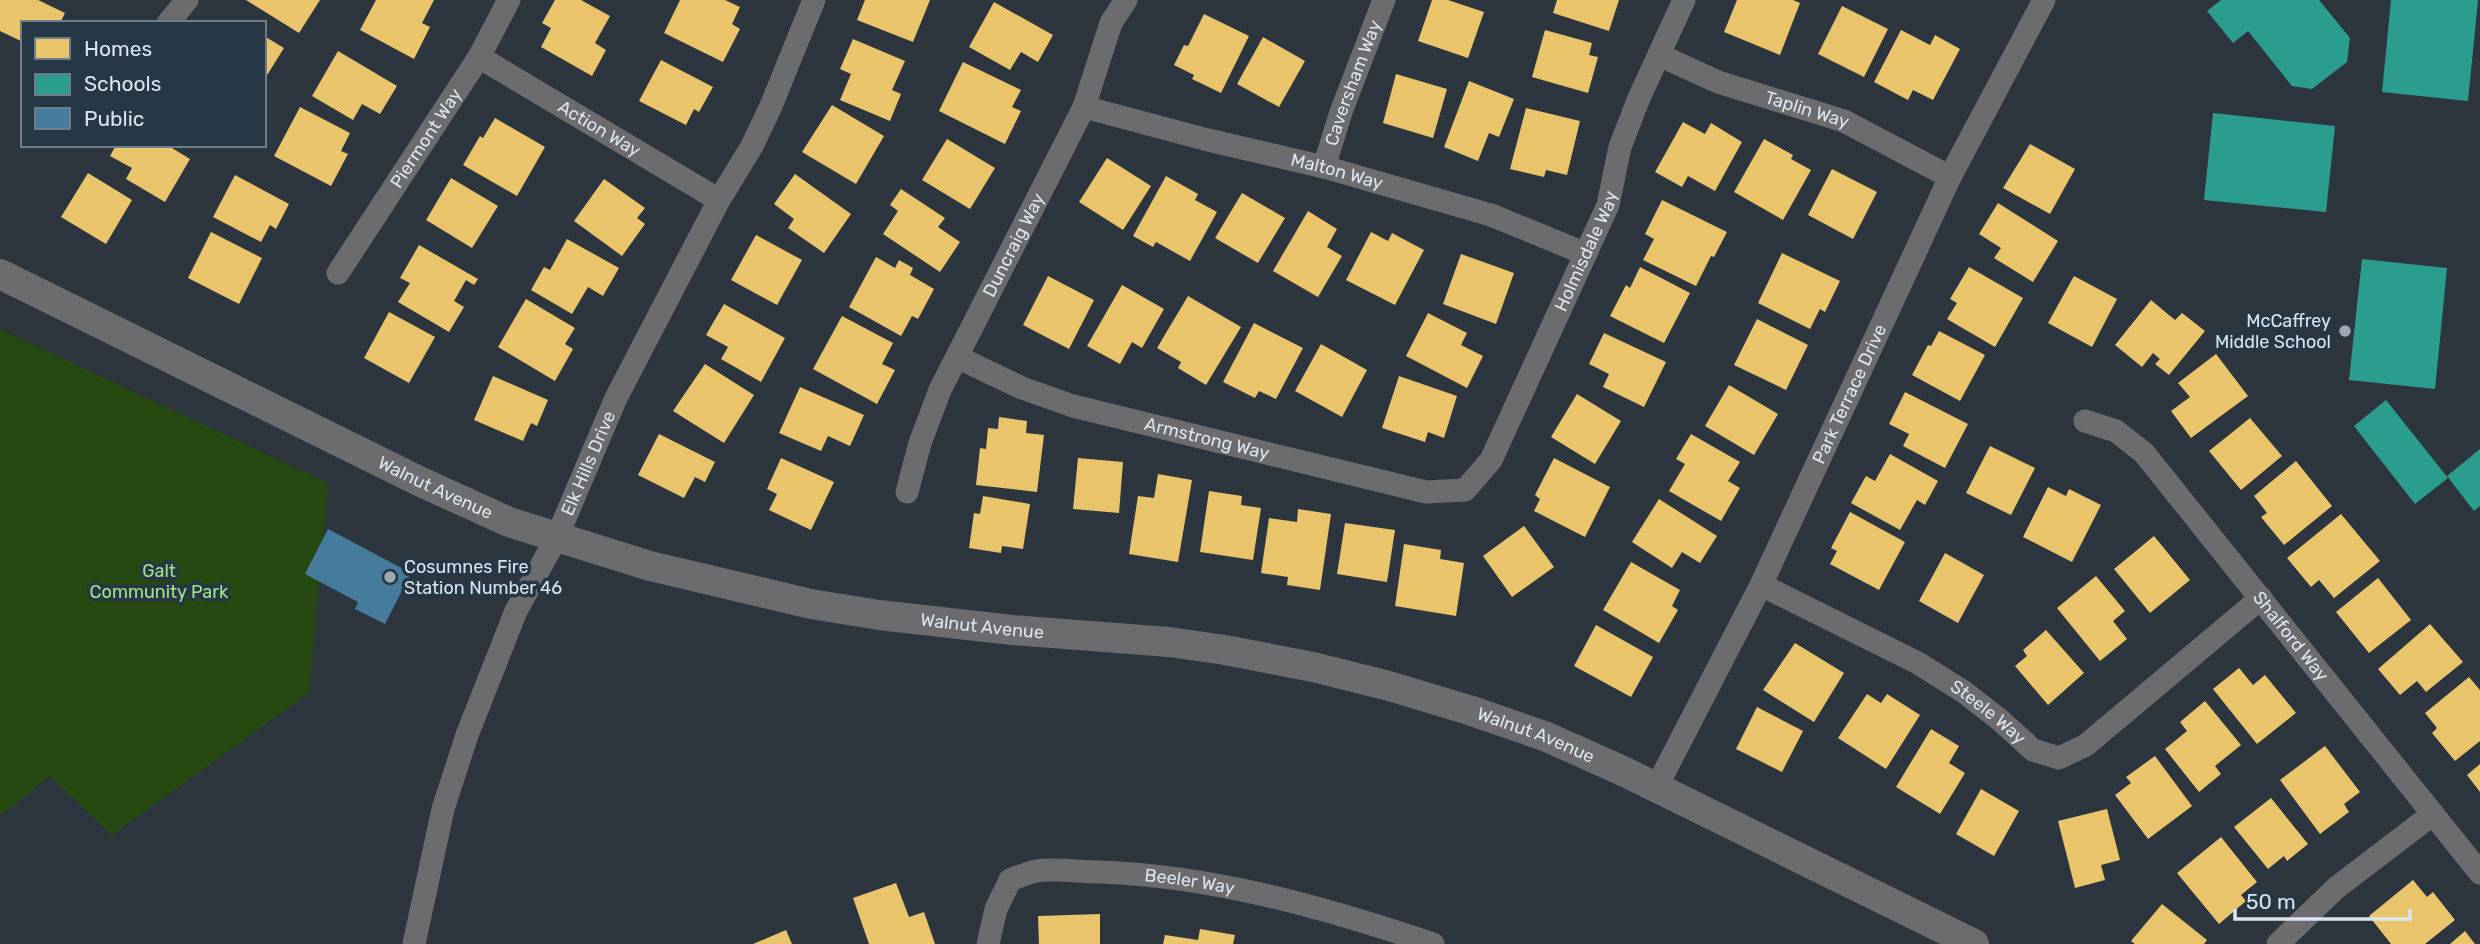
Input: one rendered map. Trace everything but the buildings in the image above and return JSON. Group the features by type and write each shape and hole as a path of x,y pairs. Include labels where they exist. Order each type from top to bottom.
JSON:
{"street":[{"path":"170,21 187,0"},
{"name":"Piermont Way","path":"338,273 479,57 509,0"},
{"name":"Elk Hills Drive","path":"414,944 443,809 467,735 516,611 557,537 616,398 719,200 752,146 814,0"},
{"name":"Duncraig Way","path":"907,492 920,443 940,390 1084,107 1111,23 1126,0"},
{"name":"Caversham Way","path":"1324,167 1341,112 1384,0"},
{"name":"Holmisdale Way","path":"1465,490 1492,460 1608,205 1620,147 1639,98 1684,0"},
{"name":"Park Terrace Drive","path":"1656,788 1761,585 1950,177 2044,0"},
{"name":"Taplin Way","path":"1659,55 1718,82 1844,121 1950,177"},
{"name":"Action Way","path":"479,57 719,200"},
{"name":"Malton Way","path":"1084,107 1324,167 1491,215 1586,254"},
{"name":"Walnut Avenue","path":"0,274 421,482 509,522 663,570 852,611 1012,630 1170,642 1313,667 1455,706 1547,737 1974,944"},
{"name":"Armstrong Way","path":"957,357 1022,388 1073,405 1426,492 1465,490"},
{"name":"Shalford Way","path":"2085,421 2116,431 2144,453 2480,873"},
{"name":"Steele Way","path":"1761,585 1918,663 1973,699 2033,750 2059,758 2086,745 2261,598"},
{"path":"2278,944 2336,888 2433,814"},
{"name":"Beeler Way","path":"988,944 996,909 1010,880 1035,872 1073,871 1138,874 1213,884 1372,923 1433,944"}],"green space":[{"name":"Galt Community Park","path":"0,329 328,483 309,693 112,835 50,776 0,816"}],"place":[{"name":"McCaffrey Middle School","path":"2345,331"},
{"name":"Cosumnes Fire Station Number 46","path":"390,577"}]}
